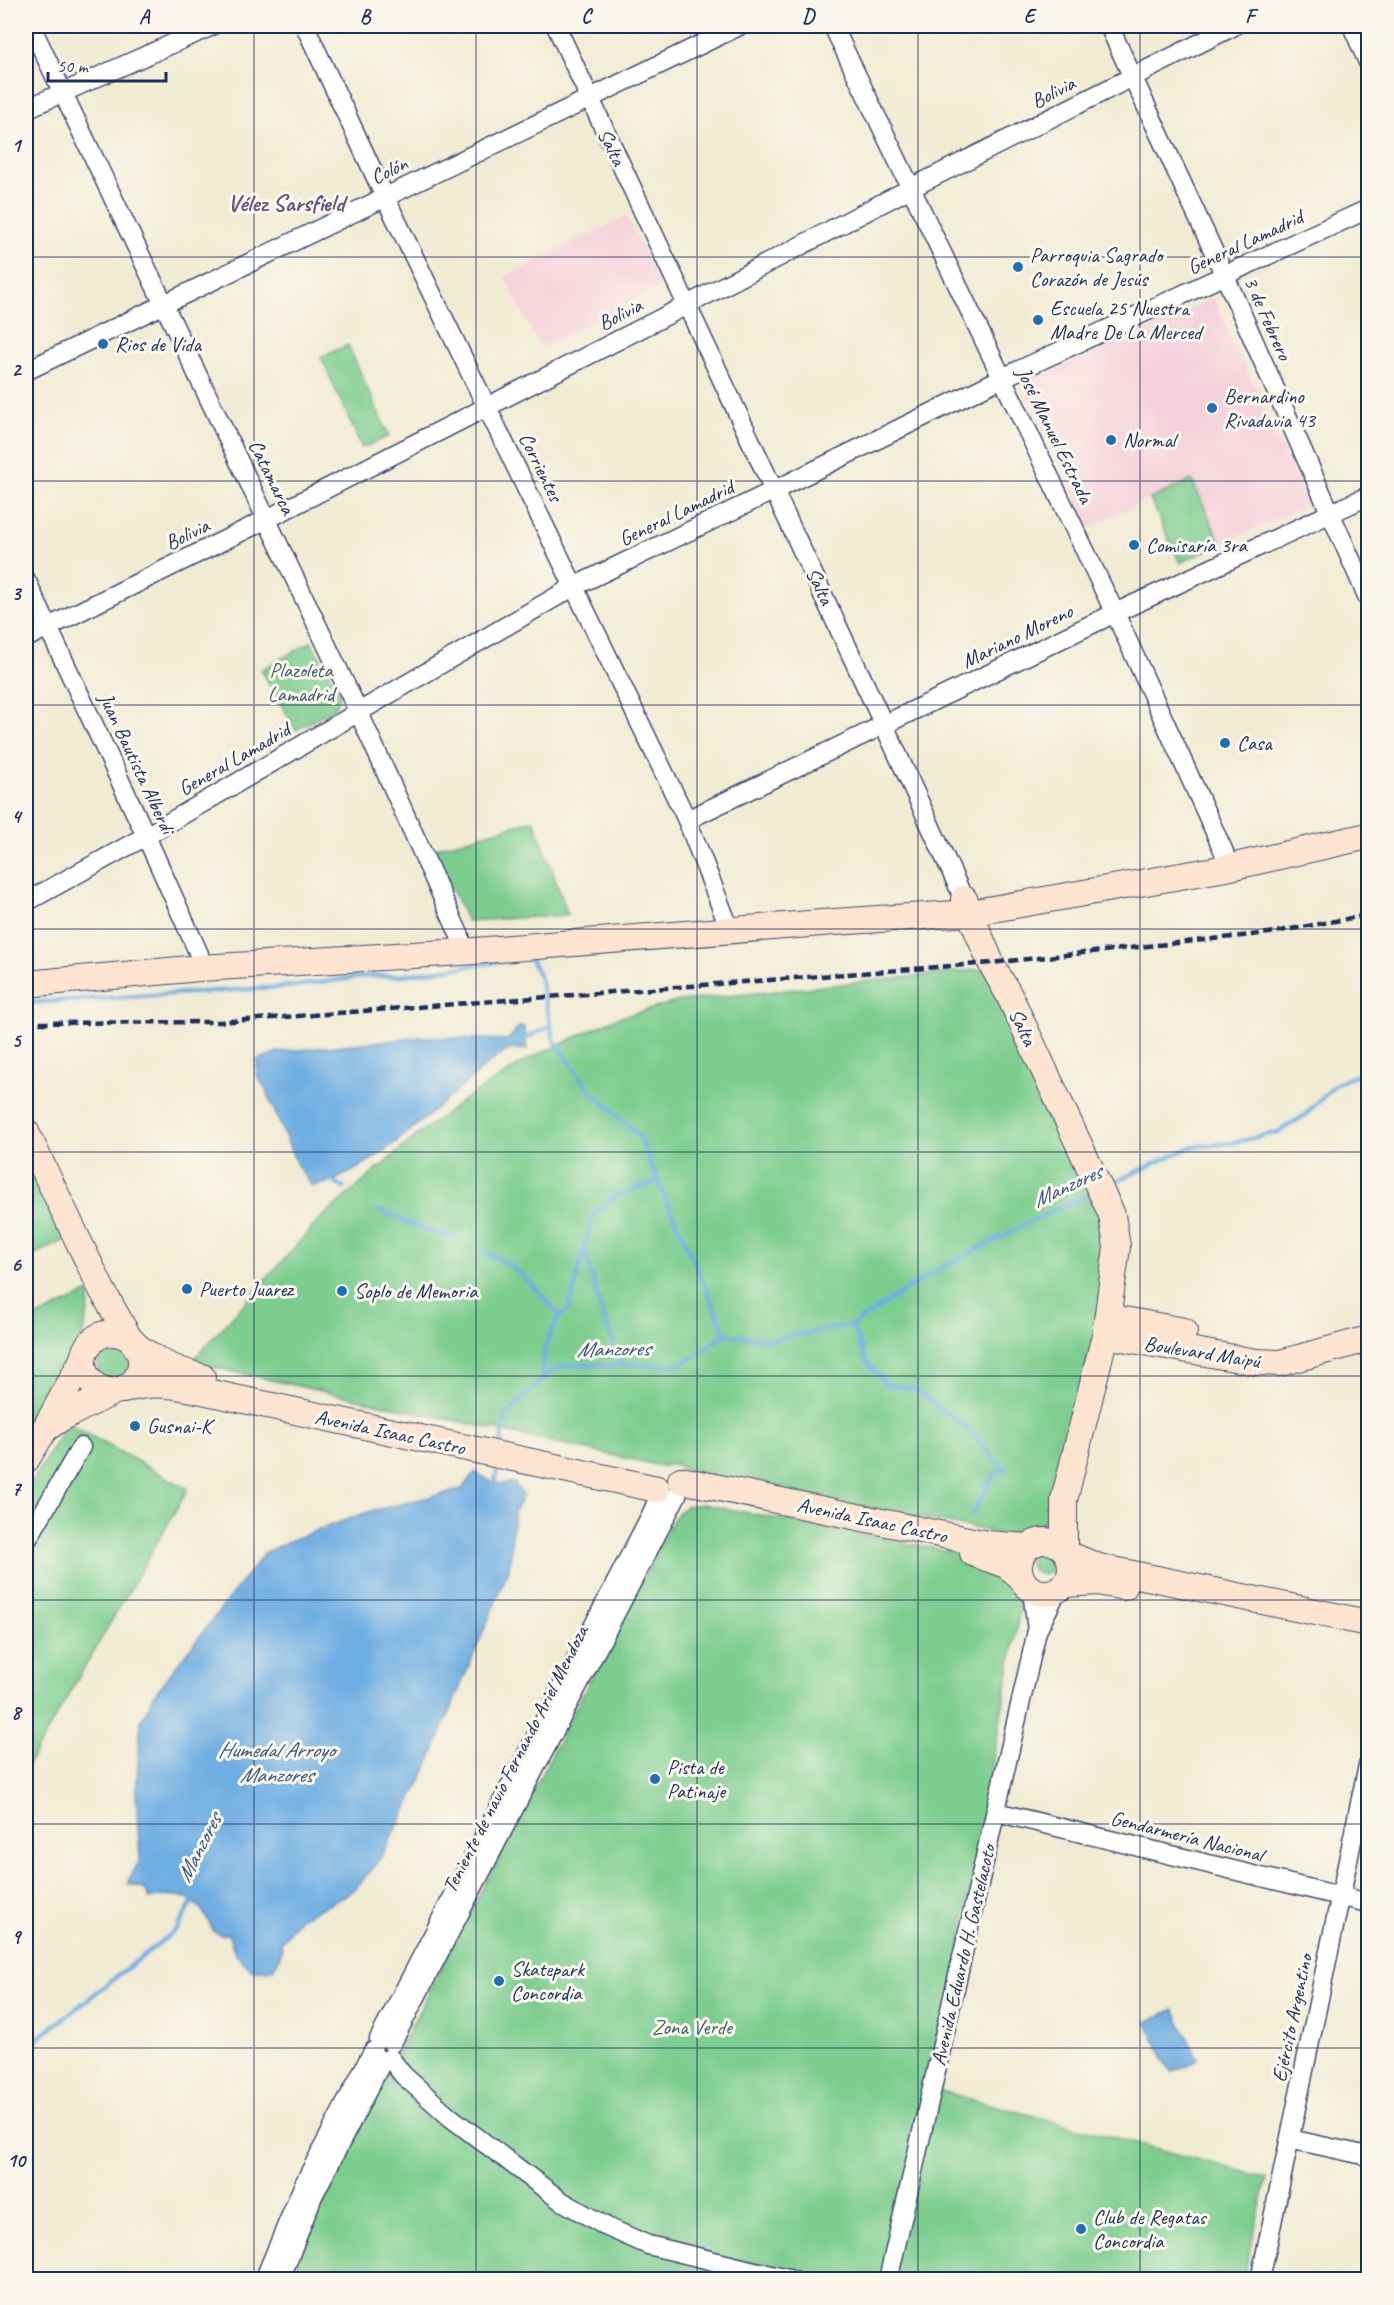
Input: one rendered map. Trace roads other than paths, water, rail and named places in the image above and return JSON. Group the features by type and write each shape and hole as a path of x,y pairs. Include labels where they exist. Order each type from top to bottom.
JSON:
{"main road":[{"path":"1225,860 1368,821"},
{"path":"26,970 461,944 967,905 1057,884 1225,860 1368,836"},
{"name":"Salta","path":"967,905 990,963 1009,996 1112,1215 1117,1248 1106,1326"},
{"path":"26,984 200,961"},
{"path":"29,1148 102,1290 140,1353 141,1369 132,1384 63,1417 45,1429"},
{"path":"102,1290 83,1369 94,1386 103,1390 118,1391"},
{"name":"Boulevard Maipú","path":"1106,1326 1266,1347 1286,1345 1368,1321"},
{"path":"1061,1588 1071,1568 1066,1552 1064,1500 1106,1326"},
{"name":"Boulevard Maipú","path":"1106,1326 1256,1362 1280,1363 1368,1339"},
{"path":"26,1460 86,1351 96,1338 112,1333 132,1342"},
{"name":"Avenida Isaac Castro","path":"132,1342 159,1362 183,1372 421,1432"},
{"name":"Avenida Isaac Castro","path":"118,1391 143,1384 172,1385 530,1455 669,1488 982,1555 1006,1565 1026,1583"},
{"name":"Avenida Isaac Castro","path":"669,1488 987,1544 1033,1544"},
{"path":"1064,1500 1019,1560 1026,1583 1040,1594 1098,1582 1368,1638"},
{"path":"1033,1544 1052,1542 1066,1552 1099,1567 1368,1623"}],"street":[{"name":"Catamarca","path":"31,26 359,713 461,944"},
{"path":"26,109 212,26"},
{"name":"Corrientes","path":"305,26 385,197 687,820 724,924"},
{"name":"Salta","path":"556,26 775,490 967,905"},
{"name":"Colón","path":"26,371 740,26"},
{"name":"José Manuel Estrada","path":"833,26 1115,613 1225,860"},
{"name":"3 de Febrero","path":"1109,26 1134,76 1368,597"},
{"name":"Bolivia","path":"26,638 267,519 911,188 1234,26"},
{"path":"1352,26 1368,62"},
{"name":"General Lamadrid","path":"26,902 146,836 573,587 1002,378 1368,209"},
{"name":"Mariano Moreno","path":"687,820 1115,613 1368,496"},
{"name":"Juan Bautista Alberdi","path":"26,580 146,836 200,961"},
{"path":"26,1542 81,1447"},
{"name":"Teniente de navío Fernando Ariel Mendoza","path":"279,2280 313,2196 383,2050 669,1488"},
{"name":"Avenida Eduardo H. Gastelacoto","path":"1026,1583 1037,1631"},
{"name":"Avenida Eduardo H. Gastelacoto","path":"888,2280 1037,1631 1061,1588"},
{"name":"Ejército Argentino","path":"1260,2280 1368,1765"},
{"name":"Gendarmería Nacional","path":"996,1812 1368,1903"},
{"path":"383,2050 403,2075 450,2118 560,2200 607,2227 648,2245 792,2280"},
{"name":"Teniente de navío Fernando Ariel Mendoza","path":"264,2280 304,2184 383,2050"},
{"path":"1290,2139 1368,2156"}],"water":[{"path":"519,1027 524,1027 527,1049 511,1049 500,1055 415,1127 373,1159 352,1172 312,1186 298,1167 264,1086 257,1075 257,1060 278,1052 422,1037 508,1040"},
{"name":"Humedal Arroyo Manzores","path":"475,1472 495,1484 514,1483 523,1495 514,1512 509,1569 423,1777 382,1856 356,1888 334,1902 300,1918 281,1942 280,1956 273,1969 253,1971 236,1955 228,1934 221,1935 213,1931 196,1904 180,1896 161,1896 149,1899 146,1890 127,1883 140,1860 136,1793 141,1721 155,1694 264,1553 296,1538 368,1512 462,1489"},
{"path":"1174,2009 1198,2060 1171,2073 1146,2022"}],"waterway":[{"path":"529,956 539,975 554,1040 588,1088 639,1136 658,1181 615,1196 593,1215 584,1248 602,1313 622,1365"},
{"path":"26,1003 285,987 369,976 397,976 504,961"},
{"path":"522,1040 549,1027"},
{"name":"Manzores","path":"1108,1185 1191,1147 1232,1143 1278,1132 1304,1116 1336,1084 1365,1071 1368,1072"},
{"path":"328,1178 344,1188"},
{"path":"658,1181 726,1334"},
{"name":"Manzores","path":"501,1446 505,1417 551,1371 568,1365 681,1365 726,1334 770,1340 852,1325 930,1274 1092,1193"},
{"path":"379,1210 423,1229 455,1238"},
{"path":"560,1316 569,1309 584,1250"},
{"path":"484,1253 516,1270 560,1316 546,1346 542,1380"},
{"path":"852,1325 867,1363 886,1384 914,1389 931,1401 962,1424 1005,1469 994,1475 972,1514"},
{"name":"Manzores","path":"492,1486 495,1484 498,1463"},
{"name":"Manzores","path":"26,2048 177,1929 195,1898"}],"railway":[{"path":"26,1023 220,1022 991,963 1269,933 1368,915"}],"place":[{"name":"Parroquia Sagrado Corazón de Jesús","path":"1018,267"},
{"name":"Escuela 25 Nuestra Madre De La Merced","path":"1038,320"},
{"name":"Rios de Vida","path":"103,344"},
{"name":"Bernardino Rivadavia 43","path":"1212,408"},
{"name":"Normal","path":"1111,440"},
{"name":"Comisaría 3ra","path":"1134,545"},
{"name":"Casa","path":"1225,743"},
{"name":"Puerto Juarez","path":"187,1289"},
{"name":"Soplo de Memoria","path":"342,1291"},
{"name":"Gusnai-K","path":"135,1426"},
{"name":"Pista de Patinaje","path":"655,1779"},
{"name":"Skatepark Concordia","path":"499,1981"},
{"name":"Club de Regatas Concordia","path":"1081,2229"}],"district":[{"name":"Vélez Sarsfield","path":"286,203"}],"park label":[{"name":"Plazoleta Lamadrid","path":"301,682"},
{"name":"Zona Verde","path":"692,2027"}]}
